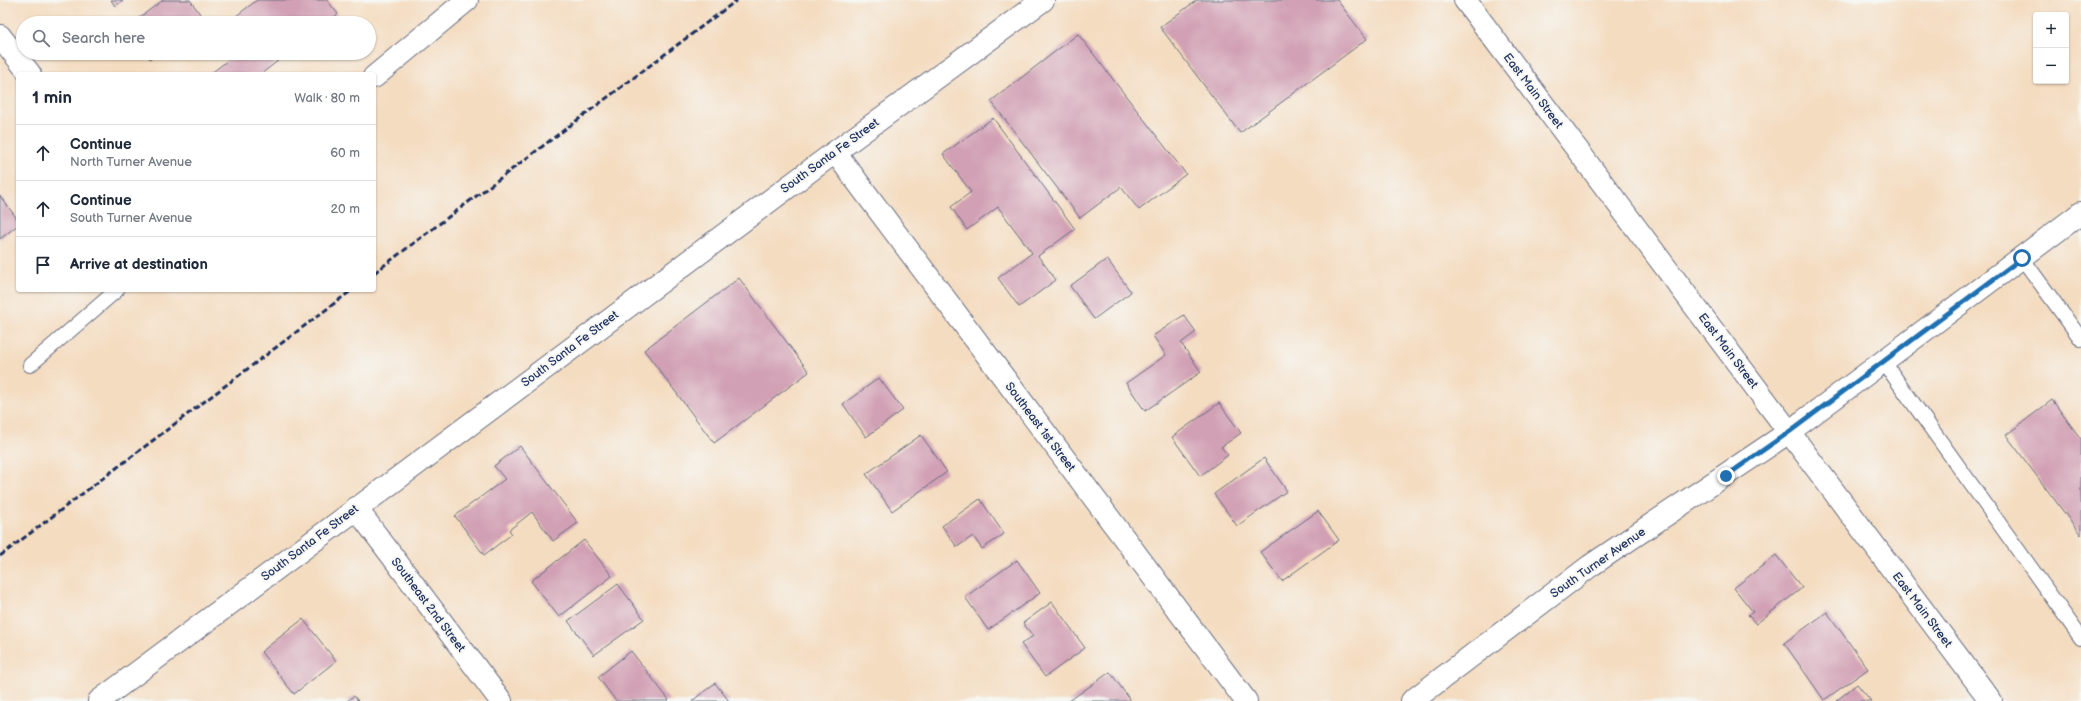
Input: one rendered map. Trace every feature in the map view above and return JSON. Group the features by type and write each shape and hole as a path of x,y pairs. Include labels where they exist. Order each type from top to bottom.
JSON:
{"street":[{"path":"376,75 467,0"},
{"name":"South Santa Fe Street","path":"99,701 835,152 1044,0"},
{"name":"East Main Street","path":"1465,0 1991,701"},
{"path":"0,36 16,56"},
{"path":"19,60 28,72"},
{"name":"Southeast 1st Street","path":"835,152 1246,701"},
{"name":"South Turner Avenue","path":"1412,701 1590,566 1789,432 2081,213"},
{"name":"Southeast 2nd Street","path":"356,508 501,701"}],"lane":[{"path":"2022,258 2081,339"},
{"path":"30,365 115,292"},
{"path":"1883,361 2081,638"}],"building":[{"path":"111,0 123,0 115,6"},
{"path":"163,0 190,0 202,16 141,16"},
{"path":"257,0 327,0 338,14 336,16 236,16"},
{"path":"1197,0 1337,0 1367,39 1240,133 1160,27"},
{"path":"1078,34 1186,174 1139,210 1121,187 1080,218 991,101"},
{"path":"228,60 279,60 264,72 213,72"},
{"path":"993,118 1075,229 1038,256 1056,280 1019,307 998,278 1032,253 998,207 967,230 951,207 971,192 943,154"},
{"path":"0,196 16,217 16,227 0,239"},
{"path":"1107,259 1131,292 1094,319 1070,286"},
{"path":"739,278 809,372 714,443 644,350"},
{"path":"1184,315 1196,332 1181,343 1201,372 1145,411 1126,383 1166,355 1153,336"},
{"path":"879,378 903,410 866,437 843,404"},
{"path":"2052,400 2081,439 2081,535 2006,435"},
{"path":"1219,403 1241,433 1221,447 1228,455 1200,476 1172,437"},
{"path":"921,435 947,472 892,511 866,474"},
{"path":"520,446 578,523 553,541 532,512 509,530 512,534 484,555 455,516 505,479 494,466"},
{"path":"1264,458 1287,491 1237,526 1214,494"},
{"path":"980,499 1004,534 982,549 973,536 957,547 942,526"},
{"path":"1318,511 1339,540 1282,581 1260,552"},
{"path":"584,540 612,576 559,617 531,581"},
{"path":"1776,555 1802,588 1756,624 1748,615 1753,612 1734,588"},
{"path":"1017,560 1040,593 988,630 965,597"},
{"path":"618,584 644,619 594,655 568,621"},
{"path":"1052,602 1085,648 1045,677 1021,644 1033,636 1023,623"},
{"path":"1827,612 1868,669 1824,700 1784,643"},
{"path":"303,619 336,661 294,694 261,652"},
{"path":"631,651 669,700 616,701 598,677"},
{"path":"1110,672 1131,701 1069,701"},
{"path":"715,683 729,701 692,701"},
{"path":"1857,684 1871,701 1836,701"},
{"path":"354,696 358,701 347,701"}],"railway":[{"path":"376,271 737,0"},
{"path":"0,556 349,292"}],"route":[{"path":"1726,476 1789,432 2022,258"}]}
